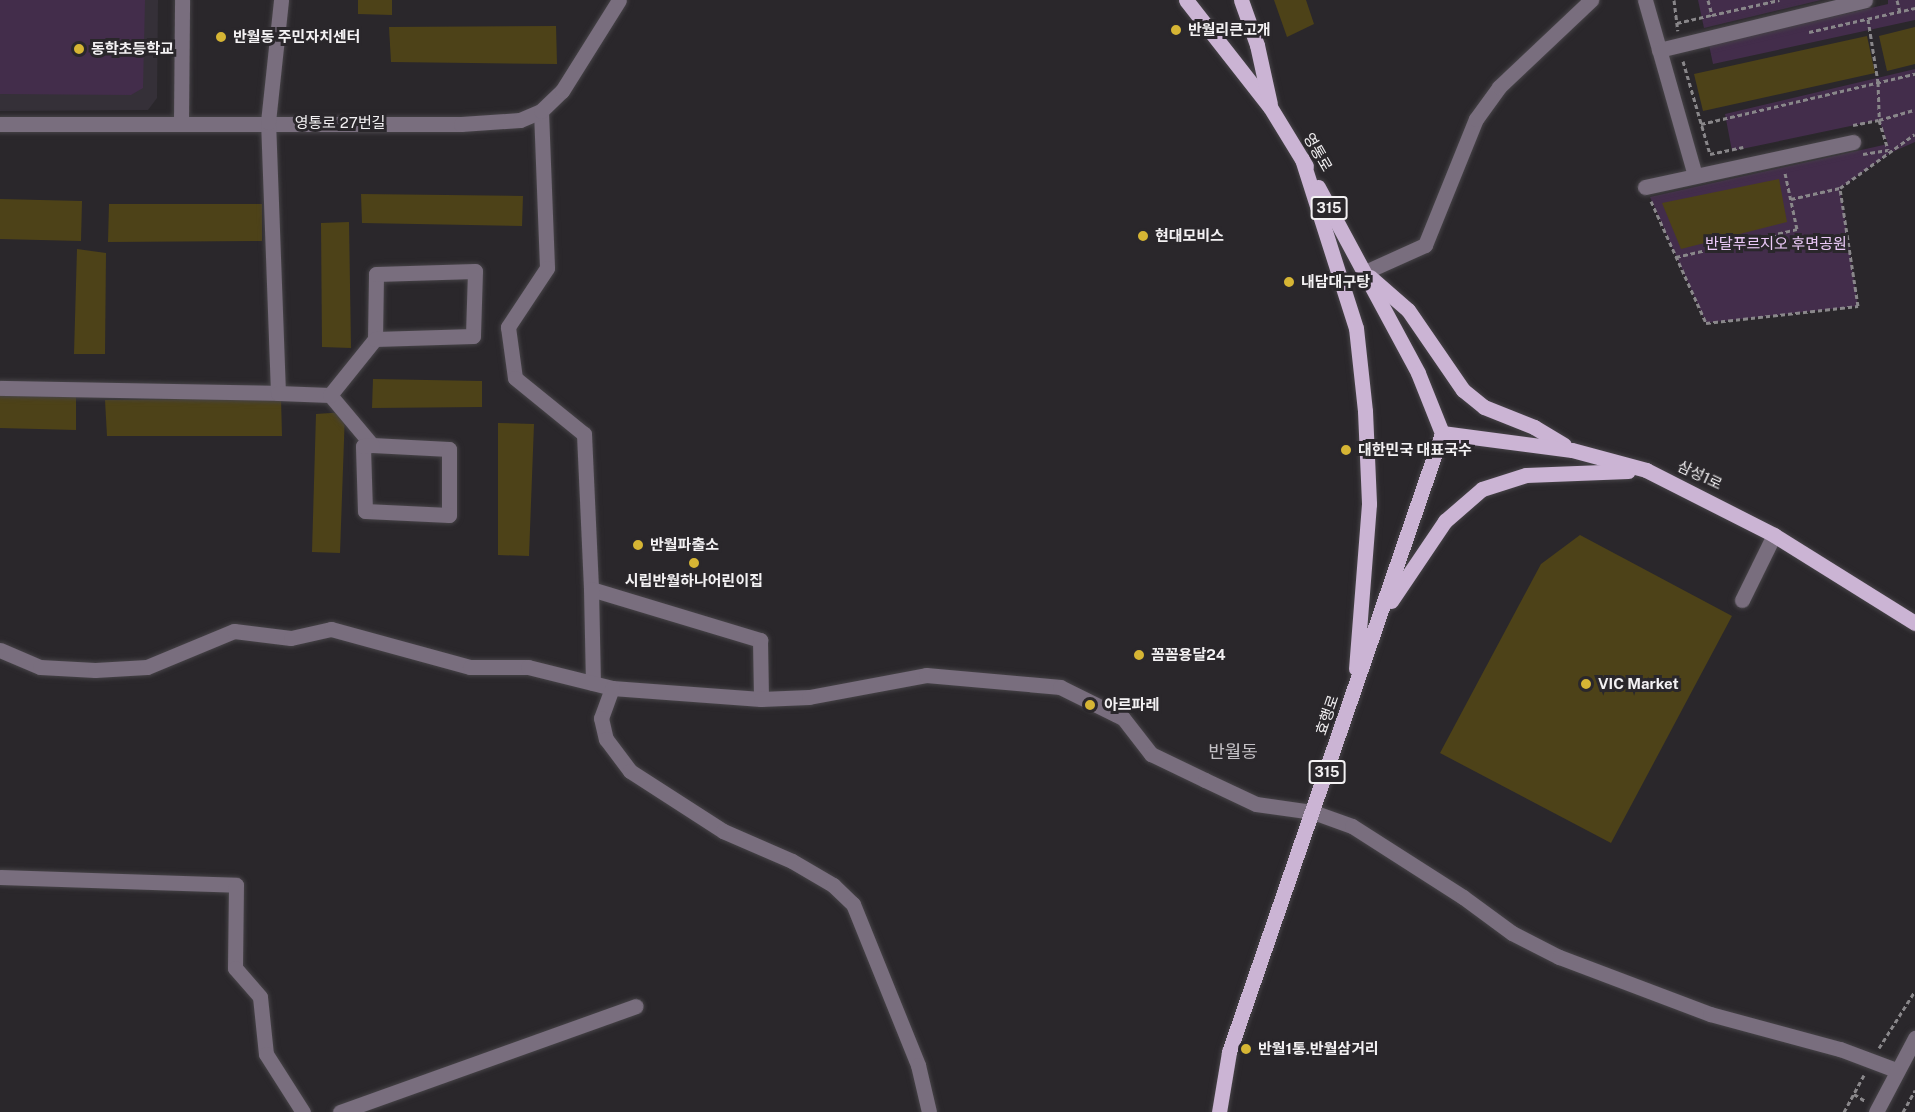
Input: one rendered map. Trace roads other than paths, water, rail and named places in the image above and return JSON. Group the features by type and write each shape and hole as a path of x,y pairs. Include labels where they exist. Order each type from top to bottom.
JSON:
{"main road":[{"name":"영통로","path":"1186,0 1270,107 1302,159 1365,272 1433,403 1442,433"},
{"path":"1241,0 1257,45 1270,107"},
{"name":"315","path":"1302,159 1356,328 1365,411 1369,504 1354,692"},
{"path":"1365,272 1408,310 1463,390 1484,406 1534,427 1572,450"},
{"name":"효행로","path":"1219,1112 1229,1052 1442,433"},
{"name":"삼성1로","path":"1442,433 1572,450 1646,470 1774,535 1915,623"},
{"path":"1379,619 1445,521 1482,489 1526,475 1646,470"}],"street":[{"path":"181,123 182,0"},
{"path":"278,393 268,122 281,0"},
{"name":"영통로 27번길","path":"0,124 268,122 461,124 520,120 541,111 562,91 620,0"},
{"path":"1365,272 1425,245 1476,119 1499,87 1591,0"},
{"path":"1645,0 1695,175"},
{"path":"1659,50 1865,0"},
{"path":"541,111 547,267 508,327 515,378 584,434 593,683"},
{"path":"1645,187 1695,175 1853,149"},
{"path":"330,395 375,339 376,274 475,271 473,336 375,339"},
{"path":"0,388 330,395 372,445 449,449 449,515 365,511 363,446 372,445"},
{"path":"1742,600 1774,535"},
{"path":"591,589 760,640 761,699"},
{"path":"0,650 40,667 95,670 147,667 234,631 291,638 332,629 470,667 528,668 612,688 761,699 809,697 926,675 1060,687 1123,718 1151,754 1256,804 1313,812 1370,837 1512,933 1559,957 1710,1014 1840,1049 1896,1070"},
{"path":"612,688 601,717 606,739 630,771 723,831 792,861 833,885 853,904 918,1065 930,1112"},
{"path":"0,877 236,885 234,968 260,997 266,1054 303,1112"},
{"path":"340,1112 636,1006"},
{"path":"1876,1112 1896,1070 1915,1038"}],"place":[{"name":"반월리큰고개","path":"1176,30"},
{"name":"반월동 주민자치센터","path":"221,37"},
{"name":"동학초등학교","path":"79,49"},
{"name":"현대모비스","path":"1143,236"},
{"name":"내담대구탕","path":"1289,282"},
{"name":"대한민국 대표국수","path":"1346,450"},
{"name":"반월파출소","path":"638,545"},
{"name":"시립반월하나어린이집","path":"694,563"},
{"name":"꼼꼼용달24","path":"1139,655"},
{"name":"VIC Market","path":"1586,684"},
{"name":"아르파레","path":"1090,705"},
{"name":"반월1통.반월삼거리","path":"1246,1049"}],"district":[{"name":"반월동","path":"1233,752"}],"park label":[{"name":"반달푸르지오 후면공원","path":"1776,244"}]}
